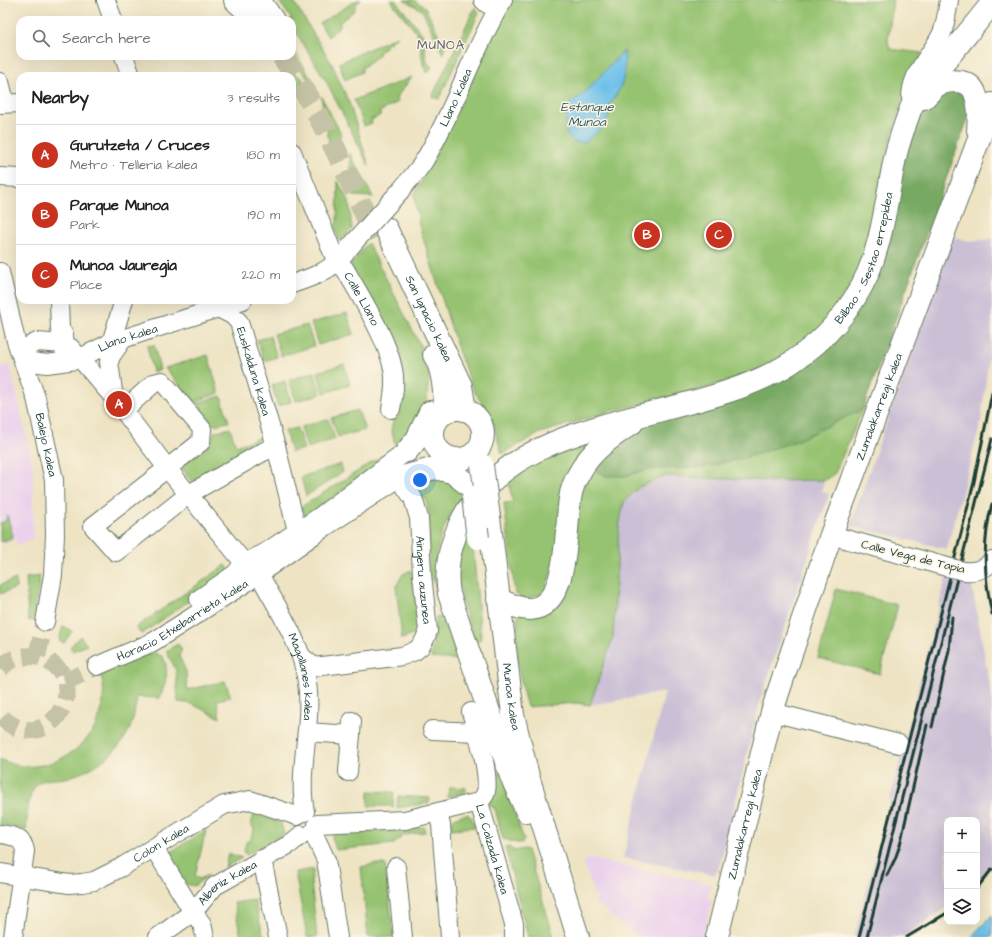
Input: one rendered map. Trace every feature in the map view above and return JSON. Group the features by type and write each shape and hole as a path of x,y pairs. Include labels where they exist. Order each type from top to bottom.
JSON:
{"main road":[{"path":"235,0 253,16"},
{"path":"243,0 254,16"},
{"path":"259,0 270,16"},
{"name":"Bilbao - Sestao errepidea","path":"527,812 511,776 449,594 446,576 448,557 465,513 487,486 511,465 540,448 595,427 671,409 744,386 770,375 793,362 837,322 855,297 868,271 884,215 895,156 902,131 911,110 941,66 992,4"},
{"path":"911,110 935,87 951,81 964,82 975,91 979,107 978,141"},
{"name":"Zumalakarregi kalea","path":"717,937 772,712 831,536 992,104"},
{"name":"San Ignacio kalea","path":"381,233 461,386 455,411 444,390 438,362 429,348 381,233"},
{"path":"419,441 429,418 435,396 434,376 429,348"},
{"path":"419,441 437,421 455,411 476,417 482,428 483,436 476,457 472,488"},
{"path":"498,600 513,606 531,609 546,603 557,590 564,556 570,497 581,470 601,445 643,415"},
{"path":"419,441 433,440 436,448 449,458 476,457"},
{"name":"Horacio Etxebarrieta kalea","path":"400,478 442,454"},
{"name":"Munoa kalea","path":"476,457 489,517 513,715 528,776 578,937"},
{"path":"400,478 435,468 452,472 472,488"},
{"name":"Munoa kalea","path":"472,488 492,667 527,812 566,937"}],"street":[{"path":"106,0 112,16"},
{"path":"483,0 487,4 502,1"},
{"path":"911,110 914,82 922,64 942,33 949,0"},
{"name":"Llano kalea","path":"401,190 423,162 445,120 474,53 502,1"},
{"path":"125,60 130,72"},
{"path":"0,82 3,94 0,103 16,103"},
{"path":"296,162 337,263 320,275 296,283"},
{"path":"0,177 16,178"},
{"name":"Calle Llano","path":"391,409 394,390 394,370 386,347 345,269 337,263 401,190"},
{"name":"Balejo kalea","path":"0,272 6,330 22,356 36,398 54,480 55,535 53,575 45,622"},
{"path":"59,304 60,330 63,339 70,348 71,360 119,404 167,468 244,563 244,573 241,586"},
{"path":"63,339 68,330 71,304"},
{"path":"119,404 109,362 108,349 117,341 123,304"},
{"name":"Llano kalea","path":"71,360 117,341 230,304"},
{"name":"Euskalduna kalea","path":"218,308 232,315 239,322 276,446 297,531"},
{"path":"63,339 37,342 22,356 47,364 71,360"},
{"path":"119,404 154,383 162,381 202,428 201,442 94,526 116,552 189,494 276,446"},
{"name":"Horacio Etxebarrieta kalea","path":"123,655 148,634 235,574 244,563 267,552 319,517 419,441"},
{"name":"Horacio Etxebarrieta kalea","path":"123,655 153,642 241,586 325,527 400,478"},
{"name":"Aingeru auzunea","path":"308,669 369,662 402,656 416,651 425,639 428,631 418,513 413,498 400,478"},
{"name":"Calle Vega de Tapia","path":"831,536 956,569 974,572 989,565 992,560"},
{"path":"259,574 263,558 267,552"},
{"name":"Magallanes kalea","path":"259,574 284,619 308,669 307,732 302,792 307,824 326,860 338,937"},
{"path":"97,666 123,655"},
{"path":"471,712 478,732 487,780 486,794 479,802"},
{"path":"772,712 899,744"},
{"path":"307,732 352,728 348,772"},
{"path":"432,730 478,732"},
{"name":"Colon kalea","path":"0,872 69,884 94,881 120,868 224,805 250,800 307,824"},
{"name":"La Calzada kalea","path":"307,824 405,820 438,814 479,802 514,924 514,937"},
{"path":"438,814 441,825 450,937"},
{"name":"Albeniz kalea","path":"158,937 197,912 215,886 262,858 290,844 307,824"},
{"path":"0,834 20,838 24,843 25,852 13,937"},
{"path":"154,848 197,912 205,937"},
{"path":"262,858 278,937"},
{"path":"396,868 402,937"}],"shaded area":[{"path":"954,238 972,241 992,239 992,330 981,421 947,549 850,526 929,302"},
{"path":"10,365 33,467 33,539 17,545 16,539 0,544 0,367"},
{"path":"665,476 771,481 825,480 821,491 829,494 760,701 718,872 716,871 715,875 623,858 665,692 590,705 613,637 619,527 624,502 639,487"},
{"path":"947,573 969,579 972,586 992,697 992,864 980,878 980,817 944,817 944,909 903,937 854,937"},
{"path":"588,858 711,884 707,898 712,899 703,937 641,937 617,921 595,902 598,896 593,894 593,888 583,863"}],"green space":[{"path":"278,0 293,0 333,66 350,105 369,166 326,81 296,32 296,16 290,16"},
{"path":"357,0 361,0 355,5 355,10 340,22 340,26 328,37 320,23"},
{"path":"390,0 395,0 423,35 427,62 432,67 427,73 423,65 420,37"},
{"path":"404,0 413,0 425,7 445,48 443,54 422,10"},
{"path":"510,0 893,0 888,41 890,49 922,53 911,85 902,100 888,149 864,265 827,323 776,360 752,373 703,389 612,411 540,433 502,454 492,420 473,389 459,353 419,225 414,195 429,168"},
{"path":"475,7 479,13 439,99 432,97"},
{"path":"397,36 379,52 379,55 362,68 362,72 345,80 339,63"},
{"path":"296,53 316,88 292,60 296,60"},
{"path":"296,74 302,78 307,103 296,85"},
{"path":"412,77 396,98 398,102 379,112 381,115 371,120 372,123 364,126 354,100"},
{"path":"947,87 966,93 970,113 863,409 796,441 744,458 705,467 649,469 625,476 606,476 591,468 630,431 667,417 835,340 909,137 935,93"},
{"path":"321,96 342,135 335,138 342,160 332,160"},
{"path":"349,152 373,197 354,196"},
{"path":"338,181 349,201 352,229 342,240 338,240 335,226 337,221"},
{"path":"368,243 422,349 429,372 427,401 416,434 306,518 301,507 396,447 391,430 403,376 400,361 389,337 349,267"},
{"path":"347,313 354,334 318,345 311,323"},
{"path":"307,325 314,346 281,356 274,334"},
{"path":"270,336 277,357 264,361 257,340"},
{"path":"154,345 160,370 153,372 147,346"},
{"path":"208,355 219,393 194,402 165,368"},
{"path":"344,364 350,385 324,393 317,372"},
{"path":"314,372 321,394 296,401 289,380"},
{"path":"285,381 291,402 278,406 272,385"},
{"path":"221,396 229,422 213,425 197,403"},
{"path":"863,409 835,473 825,480 771,481 665,476 639,487 624,502 619,527 613,637 590,705 576,703 527,707 519,672 517,639 518,615 561,600 569,589 572,577 577,503 591,468 597,471 625,476 649,469 705,467 744,458 796,441"},
{"path":"358,410 365,430 338,437 331,418"},
{"path":"328,419 335,439 307,448 301,427"},
{"path":"230,428 236,446 267,435 262,442 191,482 181,466 211,443 214,432"},
{"path":"297,428 304,449 291,452 285,431"},
{"path":"599,435 544,593 525,599 515,594 504,503 513,502 508,481 534,462"},
{"path":"341,464 343,472 306,496 301,477"},
{"path":"423,477 452,481 465,497 450,517 440,539 437,551 435,575 436,588 429,572 429,513 425,497 420,499 410,484"},
{"path":"7,515 13,536 11,539 0,542 0,523 6,521"},
{"path":"471,523 481,638 479,641 474,641 461,595 459,582 460,555"},
{"path":"226,565 230,572 142,634 136,627"},
{"path":"411,570 420,632 402,639 396,586 403,574"},
{"path":"40,576 33,621 28,620 26,578"},
{"path":"16,579 16,588 0,594 0,585"},
{"path":"836,589 898,605 880,674 818,658"},
{"path":"436,617 440,617 461,660 431,658"},
{"path":"63,626 72,631 64,643 59,641"},
{"path":"80,636 87,645 73,651 70,647"},
{"path":"178,644 182,649 179,656 186,671 187,690 225,681 231,697 217,700 220,718 192,704 178,702 176,670 166,651"},
{"path":"153,652 163,657 165,662 166,678 162,693 160,698 137,697 131,726 118,747 94,767 65,778 39,782 33,790 29,800 26,830 0,825 0,759 12,764 38,766 63,758 74,751 92,732 98,720 103,692 103,682 100,673"},
{"path":"487,734 524,840 522,843 503,839 495,809 488,804"},
{"path":"450,787 466,788 465,792 447,797"},
{"path":"369,791 394,792 393,808 390,806 368,806"},
{"path":"398,796 430,798 429,803 397,808"},
{"path":"257,814 281,823 284,835 246,855 244,851 246,842 250,841 254,829 251,824 254,815"},
{"path":"467,814 471,817 475,827 451,829 452,822 457,816"},
{"path":"424,827 425,832 404,835 394,844 336,850 332,837 338,831 393,831"},
{"path":"206,830 195,876 200,879 210,874 194,886 186,884 170,859 172,851"},
{"path":"505,847 509,847 514,851 524,849 527,850 554,937 528,937"},
{"path":"228,853 242,858 225,867"},
{"path":"374,864 385,864 394,937 368,937 361,867"},
{"path":"314,869 311,881 317,937 307,937 295,872"},
{"path":"254,900 264,937 241,937 234,903"}],"water":[{"name":"Estanque Munoa","path":"624,51 625,67 623,80 618,92 609,105 610,114 600,130 584,143 574,142 567,135 566,116 571,102 582,95"},
{"path":"992,915 992,937 971,937"}],"tunnel":[{"path":"285,60 293,72"},
{"path":"296,77 309,99 344,168 376,238"},
{"path":"37,656 45,622"},
{"path":"0,669 7,662 15,658 28,656 41,657 52,664 63,676 67,689 64,703 57,716 46,726 32,730 16,727 0,716"},
{"path":"65,682 97,666"}],"railway":[{"path":"859,937 974,482 992,393"},
{"path":"867,937 992,439"},
{"path":"992,504 985,546 987,587 992,614"},
{"path":"932,727 949,650 952,617"},
{"path":"887,875 900,845 927,725"},
{"path":"980,884 992,869"},
{"path":"907,937 944,915"}],"place":[{"name":"Parque Munoa","path":"647,235"},
{"name":"Munoa Jauregia","path":"719,235"},
{"name":"Gurutzeta / Cruces","path":"119,404"}],"district":[{"name":"MUNOA","path":"441,45"}]}
